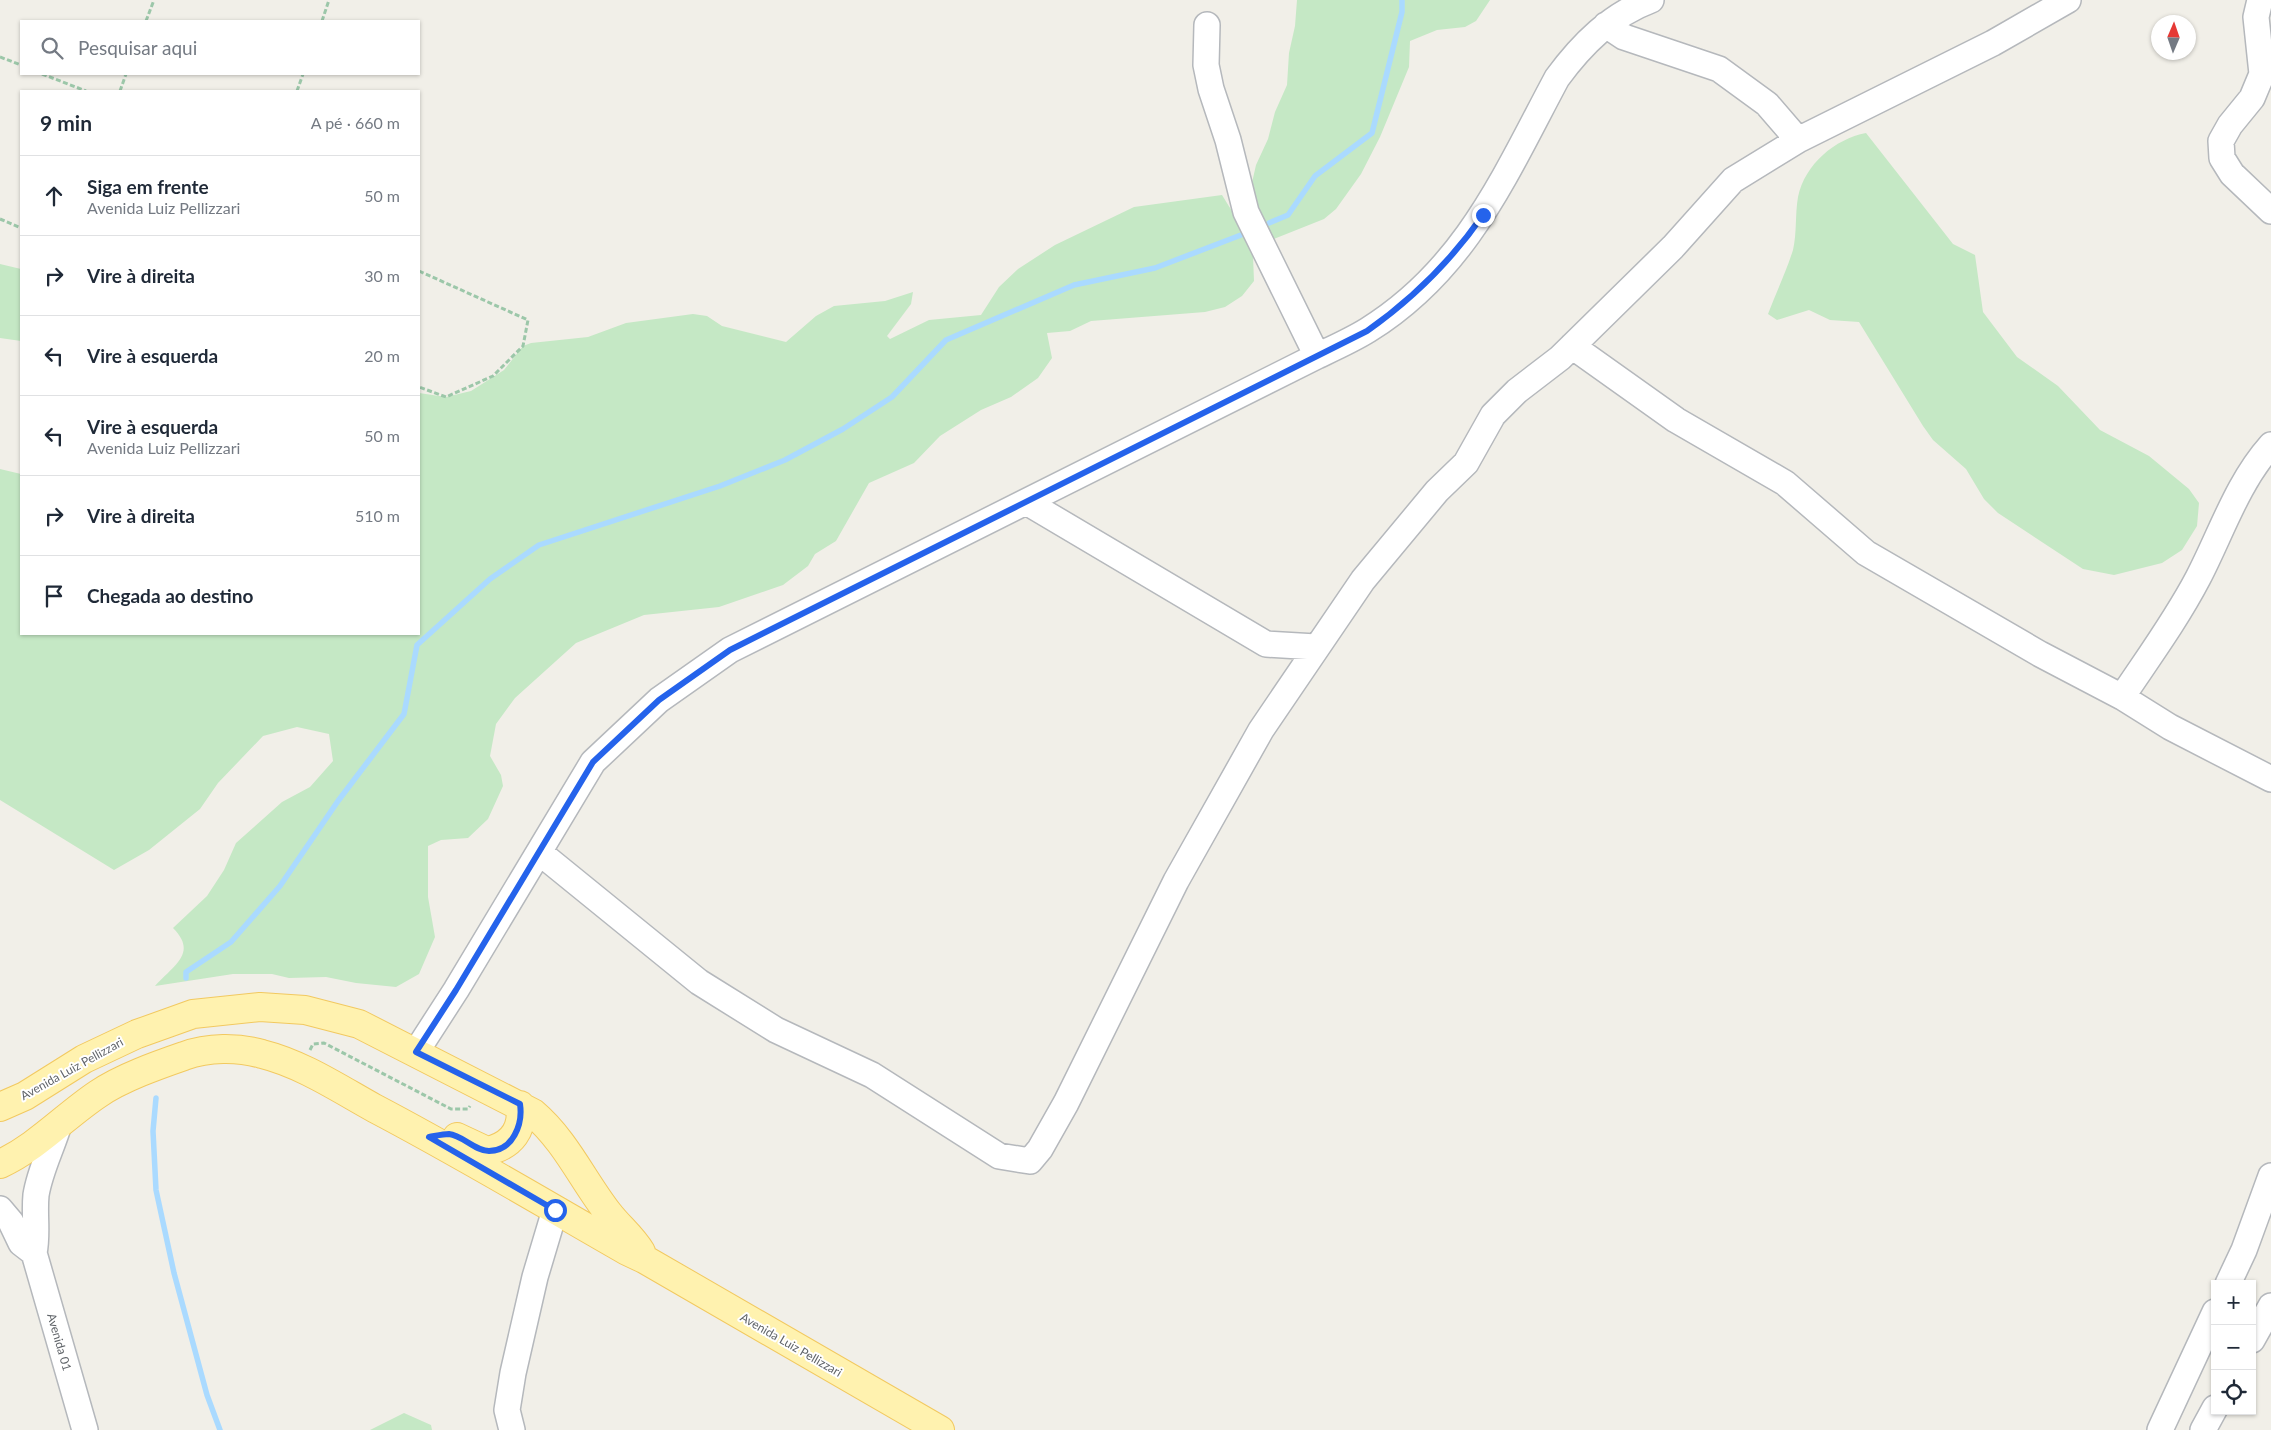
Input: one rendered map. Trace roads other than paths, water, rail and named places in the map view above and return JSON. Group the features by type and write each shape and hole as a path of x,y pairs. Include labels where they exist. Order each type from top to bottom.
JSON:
{"main road":[{"name":"Avenida Luiz Pellizzari","path":"0,1107 25,1096 110,1045 193,1014 260,1007 305,1010 359,1024 520,1104 553,1132 609,1214 635,1242 644,1258"},
{"name":"Avenida Luiz Pellizzari","path":"0,1164 23,1151 112,1086 185,1055 200,1052 246,1050 275,1057 299,1067 429,1137 627,1251 644,1258 940,1430"},
{"path":"429,1137 450,1134 488,1151 495,1150 509,1142 518,1129 521,1121 520,1104"}],"street":[{"path":"416,1052 593,762 636,719 682,682 730,650 1028,503 1367,331 1427,284 1447,262 1483,215 1557,78 1577,52 1606,25 1626,12 1651,0"},
{"path":"539,852 699,982 776,1030 872,1075 999,1156 1030,1161 1040,1149 1066,1103 1176,881 1261,730 1363,580 1437,490 1466,463 1493,415 1518,391 1560,358 1673,247 1733,180 1798,140 1993,43 2068,0"},
{"path":"2260,0 2256,17 2262,74 2252,98 2230,125 2221,141 2222,158 2232,174 2271,211"},
{"path":"1606,25 1624,37 1719,69 1767,104 1798,140"},
{"path":"1207,26 1206,65 1211,89 1228,140 1246,212 1317,356"},
{"path":"1572,346 1676,420 1785,483 1866,553 2040,654 2122,696 2170,727 2271,780"},
{"path":"2122,696 2155,649 2197,579 2233,504 2261,456 2271,445"},
{"path":"1028,503 1266,644 1316,647"},
{"name":"Avenida 01","path":"59,1124 40,1178 35,1210 37,1240 34,1253 85,1430"},
{"path":"2230,1280 2244,1250 2271,1176"},
{"name":"Avenida 01","path":"0,1209 11,1222 22,1243 34,1253"},
{"path":"512,1430 507,1410 512,1373 535,1277 555,1210"},
{"path":"2256,1333 2271,1306"},
{"path":"2160,1430 2211,1321"},
{"path":"2203,1430 2211,1415"}],"waterway":[{"path":"1269,223 1288,215 1315,176 1372,133 1402,12 1402,0"},
{"path":"186,978 186,972 231,942 280,886 338,801 404,714 417,645 490,579 539,545 720,486 785,460 843,429 892,397 946,340 1074,285 1155,268 1241,235"},
{"path":"156,1098 153,1131 156,1190 174,1273 207,1395 220,1430"}]}
